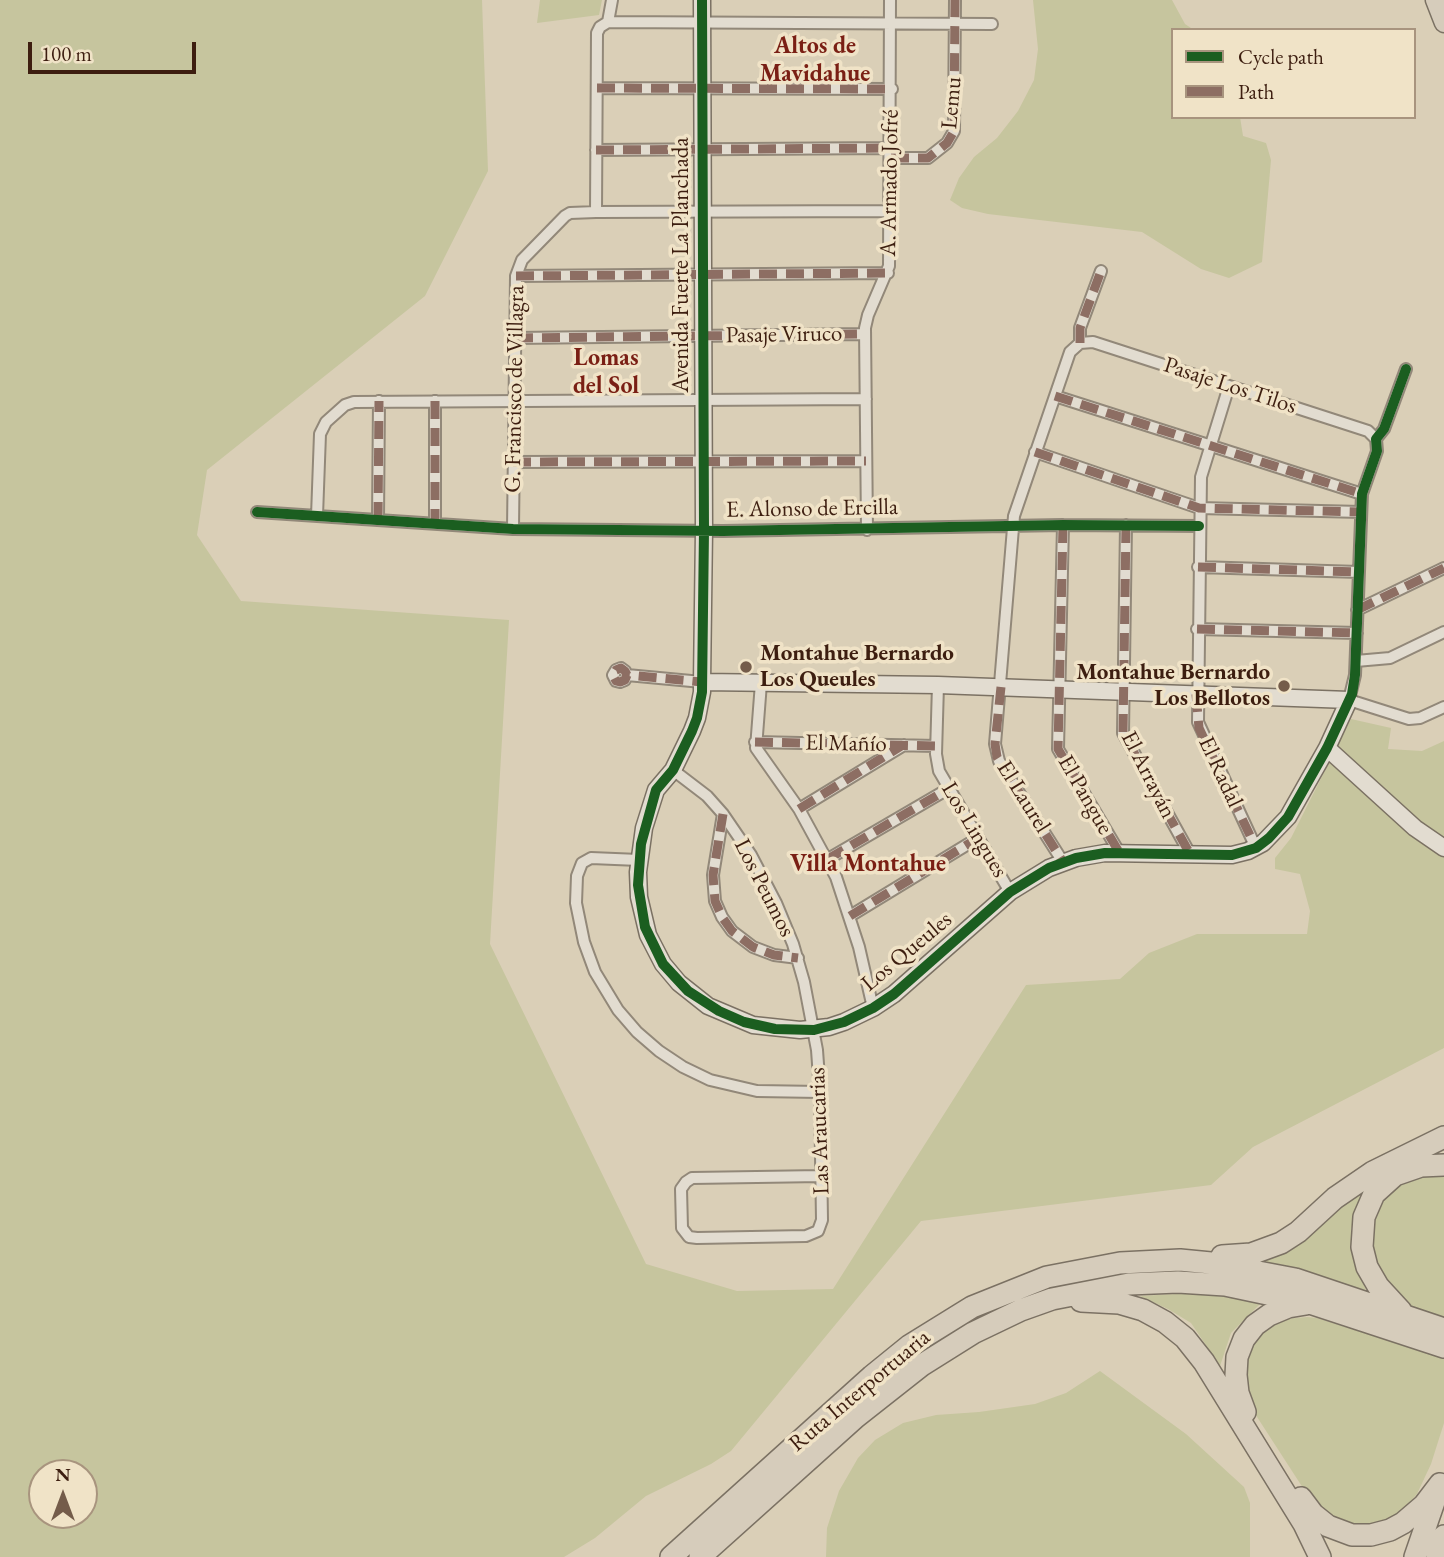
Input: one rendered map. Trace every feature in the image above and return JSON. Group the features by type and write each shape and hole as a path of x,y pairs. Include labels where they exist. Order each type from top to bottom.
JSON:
{"highway":[{"path":"1180,1260 1240,1255 1272,1247 1298,1232 1335,1198 1373,1172 1444,1137"},
{"path":"1409,1317 1385,1296 1367,1267 1361,1236 1364,1217 1374,1194 1395,1175 1421,1166 1444,1165"},
{"name":"Ruta Interportuaria","path":"671,1557 909,1346 952,1318 1020,1286 1060,1273 1120,1263 1180,1260 1235,1266 1294,1279 1444,1329"},
{"name":"Ruta Interportuaria","path":"700,1557 894,1385 952,1344 1021,1310 1078,1292 1153,1282 1226,1285 1310,1303 1444,1347"},
{"path":"1021,1310 1071,1302 1119,1303 1154,1315 1175,1329 1204,1362 1304,1524 1320,1557"},
{"path":"1310,1303 1278,1311 1255,1325 1240,1348 1236,1375 1238,1393 1245,1413 1307,1506 1320,1520 1336,1530 1352,1535 1371,1535 1390,1530 1408,1519 1424,1506 1442,1478"},
{"path":"1415,1557 1442,1478"},
{"path":"1437,1557 1444,1536"}],"main road":[{"path":"1435,0 1444,23"}],"street":[{"path":"608,22 612,0"},
{"name":"Avenida Fuerte La Planchada","path":"702,0 704,530"},
{"name":"A. Armado Jofré","path":"867,530 865,334 867,319 888,274 892,89 890,0"},
{"name":"Lemu","path":"596,150 891,153 928,158 947,143 954,131 955,0"},
{"path":"596,212 597,33 600,27 608,22 992,24"},
{"path":"597,88 892,89"},
{"name":"G. Francisco de Villagra","path":"513,529 516,276 522,260 565,216 570,213 596,212 890,211"},
{"name":"El Laurel","path":"1063,862 997,757 995,744 1016,505 1070,352 1080,342 1079,332 1101,271"},
{"path":"516,276 888,274"},
{"name":"Pasaje Viruco","path":"515,338 865,334"},
{"name":"Pasaje Los Tilos","path":"1080,342 1093,342 1368,431 1376,439"},
{"path":"1256,848 1288,817 1327,748 1355,681 1362,494 1377,451 1376,439 1384,429 1406,369"},
{"name":"El Radal","path":"1229,386 1200,477 1196,694 1199,728 1256,848"},
{"path":"1055,396 1362,494"},
{"path":"317,516 319,439 323,426 349,403 866,400"},
{"path":"378,520 379,401"},
{"path":"435,401 435,524"},
{"path":"1035,452 1199,508 1361,512"},
{"path":"513,462 866,461"},
{"name":"E. Alonso de Ercilla","path":"257,512 513,529 867,530 1063,525 1199,526"},
{"name":"El Pangue","path":"1063,525 1057,744 1059,755 1119,852"},
{"name":"El Arrayán","path":"1126,525 1122,729 1124,738 1190,854"},
{"name":"Los Queules","path":"704,530 702,682 697,718 673,770 656,790 644,828 639,860 639,897 645,928 656,953 679,983 708,1006 744,1023 775,1029 814,1030 844,1022 873,1009 894,994 1010,892 1035,875 1063,862 1090,855 1119,852 1232,855 1256,848"},
{"path":"1198,567 1359,572"},
{"path":"1357,610 1444,568"},
{"path":"1197,629 1357,634"},
{"path":"1356,661 1390,659 1444,632"},
{"path":"627,676 702,682 938,685 1349,700 1409,719 1420,718 1444,707"},
{"path":"761,683 755,741 758,752 799,809 828,859 850,916 873,1009"},
{"name":"Los Lingues","path":"938,685 936,746 939,771 1010,892"},
{"name":"El Mañío","path":"755,741 936,746"},
{"path":"799,809 904,745"},
{"path":"1327,748 1415,828 1444,849"},
{"name":"Los Peumos","path":"673,770 697,788 723,814 763,877 797,958 814,1030"},
{"path":"828,859 948,789"},
{"path":"723,814 713,875 715,901 722,917 732,931 753,947 774,956 797,958"},
{"path":"850,916 978,838"},
{"path":"639,860 591,858 579,867 577,876 576,903 584,942 598,979 618,1010 636,1032 659,1051 683,1068 710,1080 757,1091 820,1092"},
{"name":"Las Araucarias","path":"814,1030 820,1092 822,1220 818,1231 806,1236 693,1238 682,1228 681,1194 686,1182 696,1177 821,1176"}],"green space":[{"path":"0,0 482,0 488,171 425,296 207,470 197,535 241,601 509,620 490,944 646,1264 737,1291 833,1289 1026,985 1120,979 1149,953 1197,934 1307,934 1310,911 1300,874 1275,869 1275,858 1291,838 1351,719 1391,728 1388,749 1422,751 1444,741 1444,1048 1253,1147 1211,1185 921,1221 731,1451 711,1464 646,1496 595,1538 564,1557 0,1557"},
{"path":"540,0 602,0 599,15 537,23"},
{"path":"1033,0 1172,0 1185,24 1191,28 1171,28 1171,119 1240,119 1243,136 1266,143 1271,160 1262,262 1229,278 1201,269 1142,232 988,214 962,208 950,200 959,178 974,157 997,138 1018,111 1034,80 1038,49"},
{"path":"1444,1174 1444,1317 1407,1305 1377,1273 1369,1230 1386,1192 1409,1177"},
{"path":"1369,1180 1351,1229 1354,1260 1366,1290 1258,1262"},
{"path":"1194,1293 1262,1302 1231,1333 1220,1366 1191,1323 1140,1296"},
{"path":"1307,1317 1444,1358 1444,1423 1431,1464 1417,1494 1398,1516 1363,1527 1338,1522 1314,1505 1248,1403 1245,1357 1260,1330 1285,1319"},
{"path":"1100,1371 1186,1434 1244,1487 1250,1503 1250,1557 826,1557 827,1528 839,1491 858,1458 875,1440 903,1423 936,1415 1035,1404 1066,1393"}],"marked path":[{"path":"891,158 928,158 947,143 954,131 955,0"},
{"path":"597,88 892,89"},
{"path":"596,150 891,148"},
{"path":"1080,343 1080,328 1101,271"},
{"path":"516,276 888,273"},
{"path":"515,338 865,334"},
{"path":"1055,396 1362,494"},
{"path":"378,520 379,401"},
{"path":"435,401 435,524"},
{"path":"1035,452 1199,508 1361,512"},
{"path":"513,462 866,461"},
{"path":"1063,525 1058,749 1119,852"},
{"path":"1126,525 1123,733 1190,854"},
{"path":"1198,567 1359,572"},
{"path":"1357,610 1444,568"},
{"path":"1197,629 1357,633"},
{"path":"627,675 625,680 620,682 616,681 613,675 621,668 627,675 702,682"},
{"path":"1001,687 995,744 997,757 1063,862"},
{"path":"1196,694 1199,728 1256,848"},
{"path":"755,742 936,746"},
{"path":"799,809 903,745"},
{"path":"828,859 948,789"},
{"path":"723,814 713,875 715,901 722,917 732,931 753,947 774,955 798,958"},
{"path":"850,916 978,838"}],"cycle path":[{"path":"702,0 702,692 692,731 673,770 656,790 641,844 638,885 645,927 663,964 688,991 719,1011 744,1022 775,1029 814,1030 844,1022 894,994 1010,892 1049,868 1076,858 1105,853 1232,855 1256,848 1269,838 1288,817 1327,748 1352,694 1362,494 1377,451 1376,439 1384,429 1406,369"},
{"path":"257,512 513,529 723,531 1063,525 1199,526"}],"place":[{"name":"Montahue Bernardo Los Queules","path":"746,667"},
{"name":"Montahue Bernardo Los Bellotos","path":"1284,686"}],"district":[{"name":"Altos de Mavidahue","path":"815,60"},
{"name":"Lomas del Sol","path":"606,372"},
{"name":"Villa Montahue","path":"868,864"}]}
